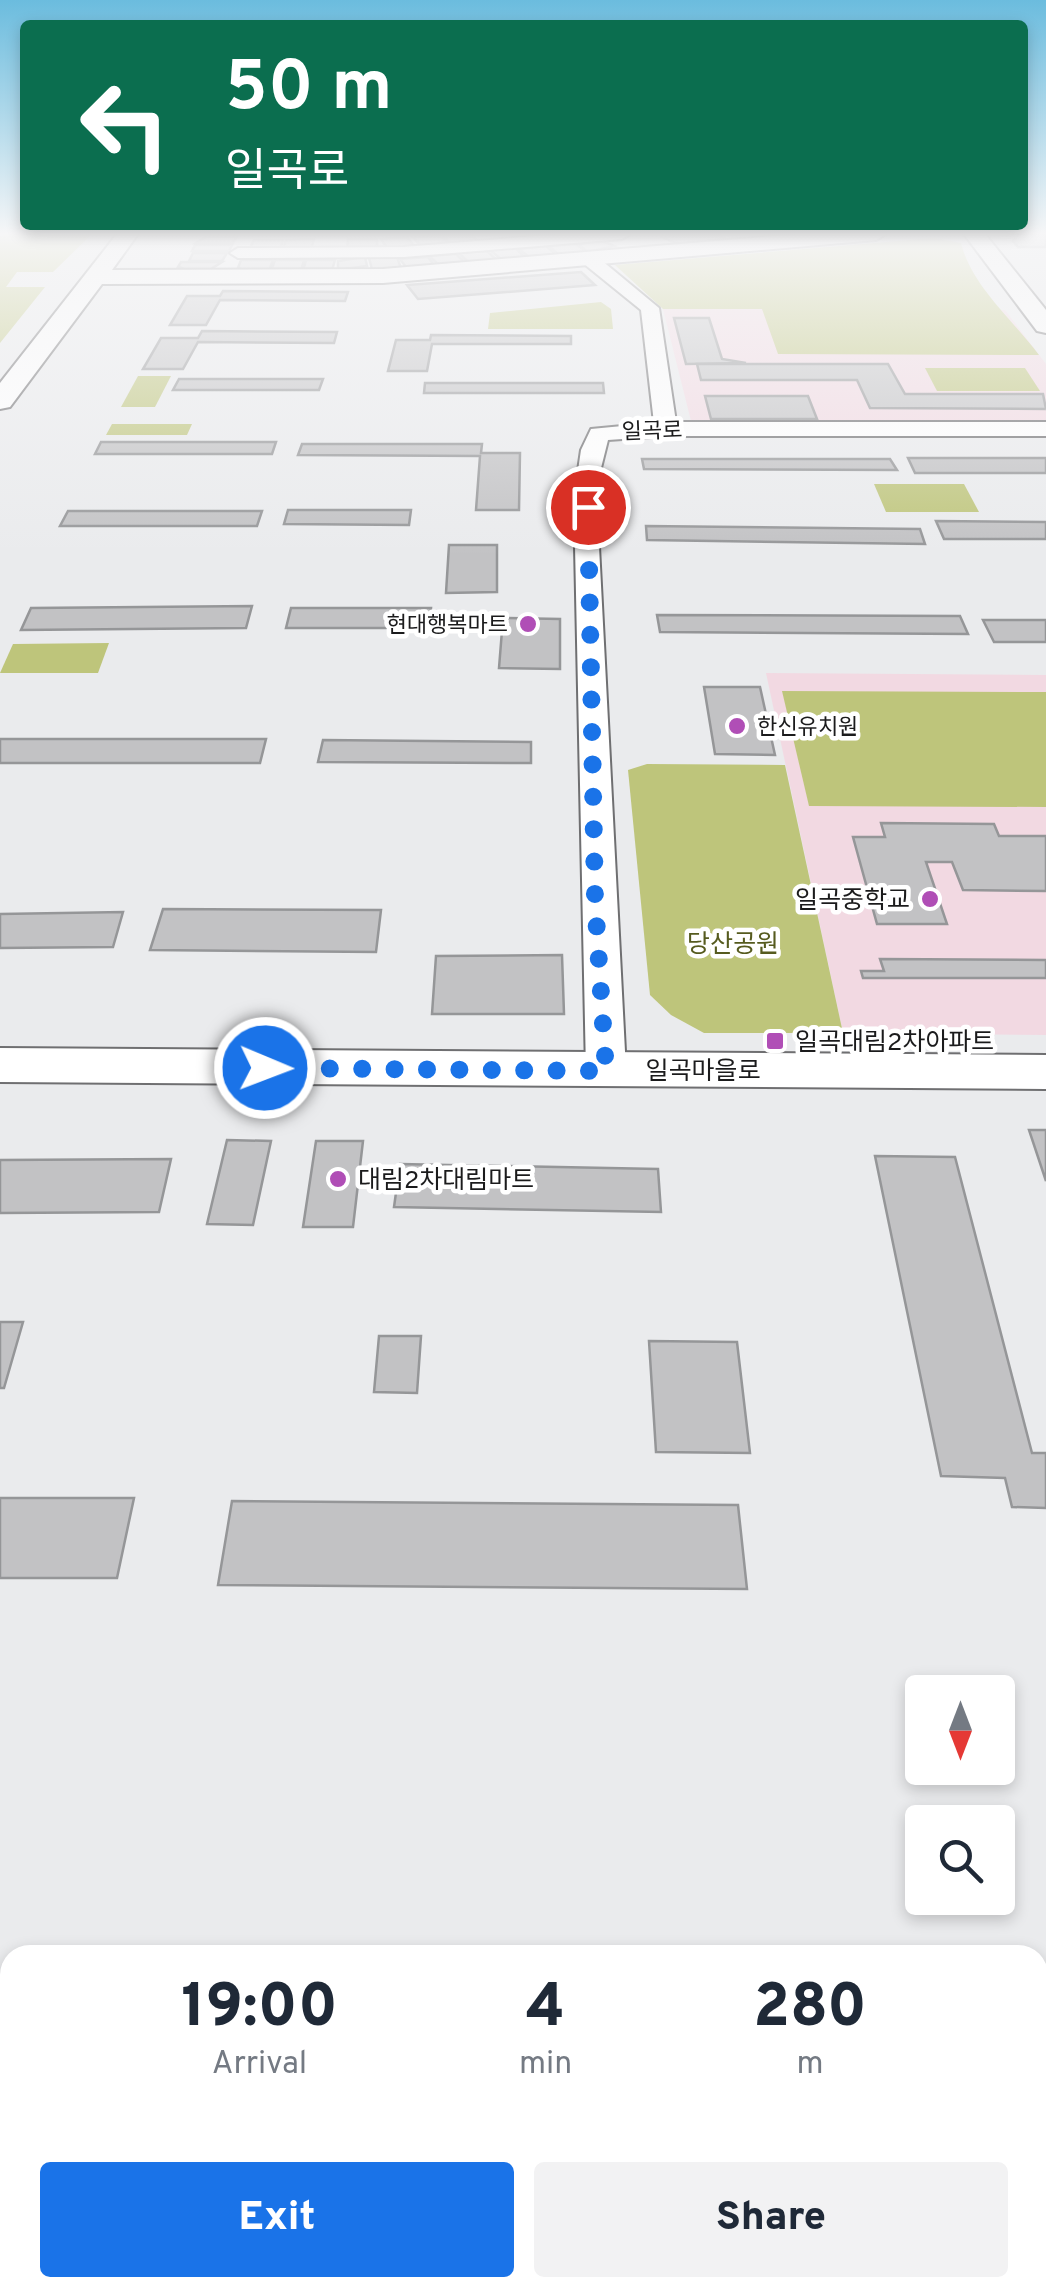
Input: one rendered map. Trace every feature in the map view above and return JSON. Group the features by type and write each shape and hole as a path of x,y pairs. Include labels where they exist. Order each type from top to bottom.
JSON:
{"street":[{"path":"0,400 46,341"},
{"path":"654,341 666,429"},
{"name":"일곡로","path":"606,1071 595,900 587,537 590,448 599,434 666,429 1046,429"},
{"name":"일곡마을로","path":"0,1065 1046,1072"}],"shaded area":[{"path":"671,341 1029,341 1046,364 1046,422 691,421"},
{"name":"일곡중학교","path":"766,673 1046,675 1046,1035 843,1033"}],"green space":[{"path":"773,341 1027,341 1039,355 778,354"},
{"path":"925,368 1025,368 1040,391 937,391"},
{"path":"138,376 171,376 155,407 121,407"},
{"path":"112,424 192,424 187,435 106,435"},
{"path":"874,484 964,484 979,512 886,512"},
{"path":"109,643 98,673 0,673 13,644"},
{"path":"782,691 1046,692 1046,807 809,806"},
{"name":"당산공원","path":"647,764 785,765 843,1033 704,1033 671,1015 650,995 628,770"}],"building":[{"path":"159,341 335,341 198,342 183,369 143,369"},
{"path":"396,341 571,341 432,344 427,371 388,371"},
{"path":"680,341 716,341 722,359 746,363 686,364"},
{"path":"697,364 888,364 905,394 1043,394 1046,409 870,408 857,380 701,380"},
{"path":"179,379 323,379 319,390 173,390"},
{"path":"425,383 603,383 604,393 424,393"},
{"path":"705,396 808,396 817,419 711,419"},
{"path":"101,442 276,442 272,454 95,454"},
{"path":"302,444 482,444 481,453 520,453 519,510 476,510 480,456 298,455"},
{"path":"908,458 1046,458 1046,473 915,473"},
{"path":"642,459 890,459 897,470 644,469"},
{"path":"288,510 411,510 409,525 284,524"},
{"path":"68,511 262,511 257,526 60,526"},
{"path":"936,521 1046,522 1046,539 944,539"},
{"path":"646,526 920,529 925,544 647,540"},
{"path":"449,545 497,545 497,592 446,593"},
{"path":"252,606 246,628 21,630 31,608"},
{"path":"291,608 431,608 429,628 286,628"},
{"path":"657,615 960,616 968,634 660,632"},
{"path":"503,618 560,619 560,669 499,668"},
{"path":"983,620 1046,620 1046,642 994,642"},
{"path":"704,687 760,687 775,755 715,754"},
{"path":"0,739 266,739 260,763 0,763"},
{"path":"323,740 531,742 531,763 318,762"},
{"path":"881,823 994,824 999,836 1046,836 1046,891 963,890 952,862 926,862 947,924 877,924 853,837 885,837"},
{"path":"163,909 381,910 376,952 150,950"},
{"path":"123,912 113,947 0,948 0,914"},
{"path":"562,955 564,1014 432,1014 436,956"},
{"path":"880,959 1046,960 1046,978 863,978 861,971 884,971"},
{"path":"1029,1130 1046,1130 1046,1181"},
{"path":"227,1140 271,1141 253,1225 207,1224"},
{"path":"316,1141 363,1141 353,1227 303,1227"},
{"path":"875,1156 955,1157 1032,1453 1046,1453 1046,1508 1012,1507 1005,1478 941,1476"},
{"path":"171,1159 159,1212 0,1213 0,1160"},
{"path":"400,1164 658,1169 661,1212 394,1207"},
{"path":"0,1322 23,1322 4,1388 0,1388"},
{"path":"379,1336 421,1336 417,1393 374,1392"},
{"path":"649,1341 737,1342 750,1453 656,1452"},
{"path":"0,1498 134,1498 117,1578 0,1578"},
{"path":"232,1501 738,1505 747,1589 218,1585"}],"place":[{"name":"현대행복마트","path":"528,624"},
{"name":"한신유치원","path":"737,726"},
{"name":"일곡중학교","path":"930,899"},
{"name":"일곡대림2차아파트","path":"775,1041"},
{"name":"대림2차대림마트","path":"338,1179"}],"route":[{"path":"265,1068 606,1071 595,900 588,507"}]}
